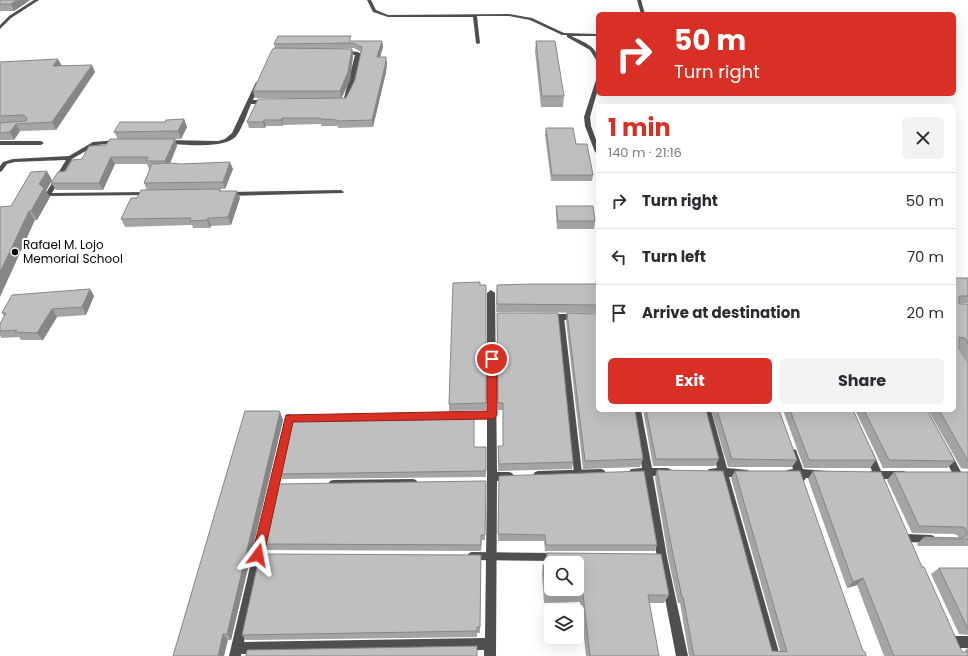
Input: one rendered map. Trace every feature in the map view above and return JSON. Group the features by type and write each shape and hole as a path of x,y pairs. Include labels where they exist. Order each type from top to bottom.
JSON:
{"street":[{"path":"335,52 354,52 358,54 346,101 335,102"},
{"path":"158,142 225,142 235,134 262,75"},
{"path":"250,102 272,102"},
{"path":"122,142 95,143 70,158 49,193 50,195 154,194"},
{"path":"0,143 41,143"},
{"path":"0,170 6,163 15,160 70,158"},
{"path":"224,194 341,192"},
{"path":"490,656 491,556 489,480 496,316 491,293"},
{"path":"538,317 596,317"},
{"path":"637,412 658,557 682,656"},
{"path":"708,412 774,656"},
{"path":"293,418 262,555 236,652 490,644"},
{"path":"790,445 805,488"},
{"path":"866,446 885,489"},
{"path":"944,449 954,475 968,474"},
{"path":"531,475 609,472"},
{"path":"624,472 677,472"},
{"path":"700,472 754,473"},
{"path":"777,473 831,474"},
{"path":"863,474 910,475"},
{"path":"489,480 515,476"},
{"path":"322,484 424,482"},
{"path":"906,534 914,552"},
{"path":"954,642 968,642"}],"lane":[{"path":"0,28 10,17 37,0"},
{"path":"369,0 374,12 388,16 475,14 509,14 522,16 579,41 592,49 596,56"},
{"path":"639,0 642,12"},
{"path":"475,14 478,43"},
{"path":"563,34 596,35"},
{"path":"596,88 587,117 588,126 596,147"},
{"path":"561,317 578,473"},
{"path":"461,416 492,415"},
{"path":"906,534 938,539"},
{"path":"460,556 544,557"}],"building":[{"path":"0,0 17,0 11,4 0,4"},
{"path":"278,36 351,36 349,41 382,41 377,57 386,57 385,66 372,120 337,121 320,118 282,118 281,120 247,122 258,99 346,98 355,80 362,47 353,43 274,44"},
{"path":"536,41 555,41 564,96 542,96"},
{"path":"274,48 352,49 348,72 340,91 253,91"},
{"path":"58,59 53,66 92,65 52,122 16,124 10,132 0,133 0,123 26,121 27,118 24,115 0,116 0,62"},
{"path":"184,119 178,131 114,132 120,122 165,122 166,120"},
{"path":"546,128 573,128 576,144 587,144 593,175 552,175"},
{"path":"110,139 175,139 165,161 146,161 148,157 111,157 99,183 51,183 58,172 66,171 72,160 82,159 89,146 106,145"},
{"path":"230,162 223,182 144,183 152,164"},
{"path":"47,171 39,184 44,188 31,211 29,211 0,272 0,207 11,206 31,172"},
{"path":"220,189 219,191 237,191 228,217 190,221 191,218 121,219 131,198 137,198 141,190"},
{"path":"556,206 593,206 595,221 558,221"},
{"path":"956,278 968,278 968,296 959,296 959,304 968,304 968,344 965,338 959,337 959,349 968,363 968,461 940,412 956,412"},
{"path":"480,282 480,285 486,285 486,403 449,404 453,283"},
{"path":"596,284 596,305 497,304 497,285"},
{"path":"90,289 82,307 52,309 37,333 15,332 17,330 0,331 0,324 6,313 2,313 12,295"},
{"path":"497,313 558,313 573,462 499,464 498,446 503,446 503,403 498,403"},
{"path":"567,313 596,314 596,412 635,412 643,459 585,461"},
{"path":"245,411 280,412 227,634 223,634 218,656 173,656"},
{"path":"646,412 707,412 719,459 656,459"},
{"path":"718,412 780,412 797,460 732,459"},
{"path":"791,412 854,412 876,460 809,460"},
{"path":"865,412 928,412 955,461 889,460"},
{"path":"474,414 474,447 486,447 486,471 279,474 291,416"},
{"path":"657,470 723,471 772,651 787,652 735,471 800,471 866,656 694,656"},
{"path":"644,471 657,545 546,545 545,535 498,534 499,476"},
{"path":"813,471 881,472 922,567 924,567 962,652 968,652 968,656 894,656 863,578 853,582"},
{"path":"894,472 968,472 968,539 925,539 924,537 962,538 966,536 967,532 965,528 962,527 919,526"},
{"path":"486,481 485,535 481,535 481,545 263,544 276,484"},
{"path":"547,553 661,554 669,595 648,595 659,656 590,656 583,596 584,556 547,556"},
{"path":"260,554 481,555 480,627 477,627 477,631 242,635"},
{"path":"939,568 968,568 968,629"},
{"path":"477,646 477,656 246,656 247,650"}],"place":[{"name":"Rafael M. Lojo Memorial School","path":"15,252"}],"route":[{"path":"258,555 289,418 492,415 492,359"}]}
